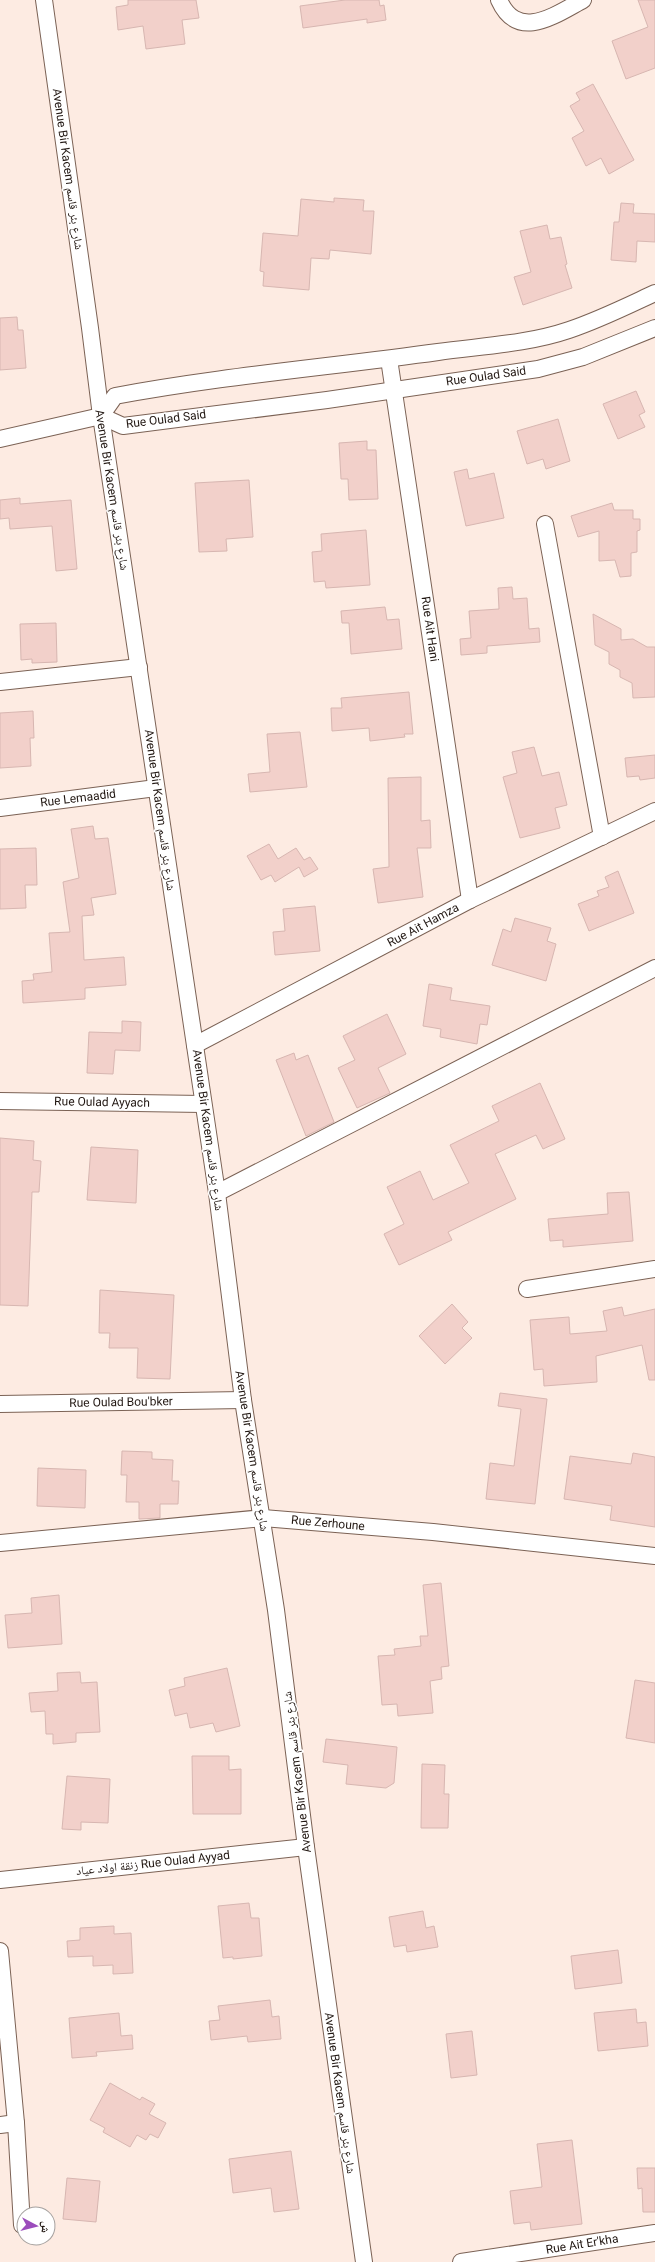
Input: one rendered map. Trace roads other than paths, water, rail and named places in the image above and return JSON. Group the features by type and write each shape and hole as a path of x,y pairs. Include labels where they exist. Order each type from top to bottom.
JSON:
{"street":[{"name":"Avenue Bir Kacem شارع بئر قاسم","path":"44,0 101,416 217,1193 243,1400 263,1518 291,1716 306,1847 364,2262"},
{"path":"503,6 519,22 533,22 550,17 583,0"},
{"path":"0,439 101,416 115,396 224,378 388,359 557,334 591,322 655,293"},
{"name":"Rue Oulad Said","path":"101,416 123,426 394,390 559,364 583,357 655,328"},
{"name":"Rue Ait Hani","path":"388,359 394,390 470,900"},
{"path":"545,524 602,837"},
{"path":"0,682 139,666"},
{"name":"Rue Lemaadid","path":"0,808 156,788"},
{"name":"Rue Ait Hamza","path":"195,1045 470,900 655,811"},
{"path":"217,1193 655,968"},
{"name":"Rue Oulad Ayyach","path":"0,1101 203,1104"},
{"path":"527,1289 655,1269"},
{"name":"Rue Oulad Bou'bker","path":"0,1404 243,1400"},
{"name":"Rue Zerhoune","path":"0,1543 263,1518 433,1532 655,1556"},
{"name":"زنقة اولاد عياد Rue Oulad Ayyad","path":"0,1880 306,1847"},
{"path":"0,1952 16,2123 21,2206"},
{"path":"0,2125 16,2123"},
{"name":"Rue Ait Er'kha","path":"462,2262 655,2233"}]}
